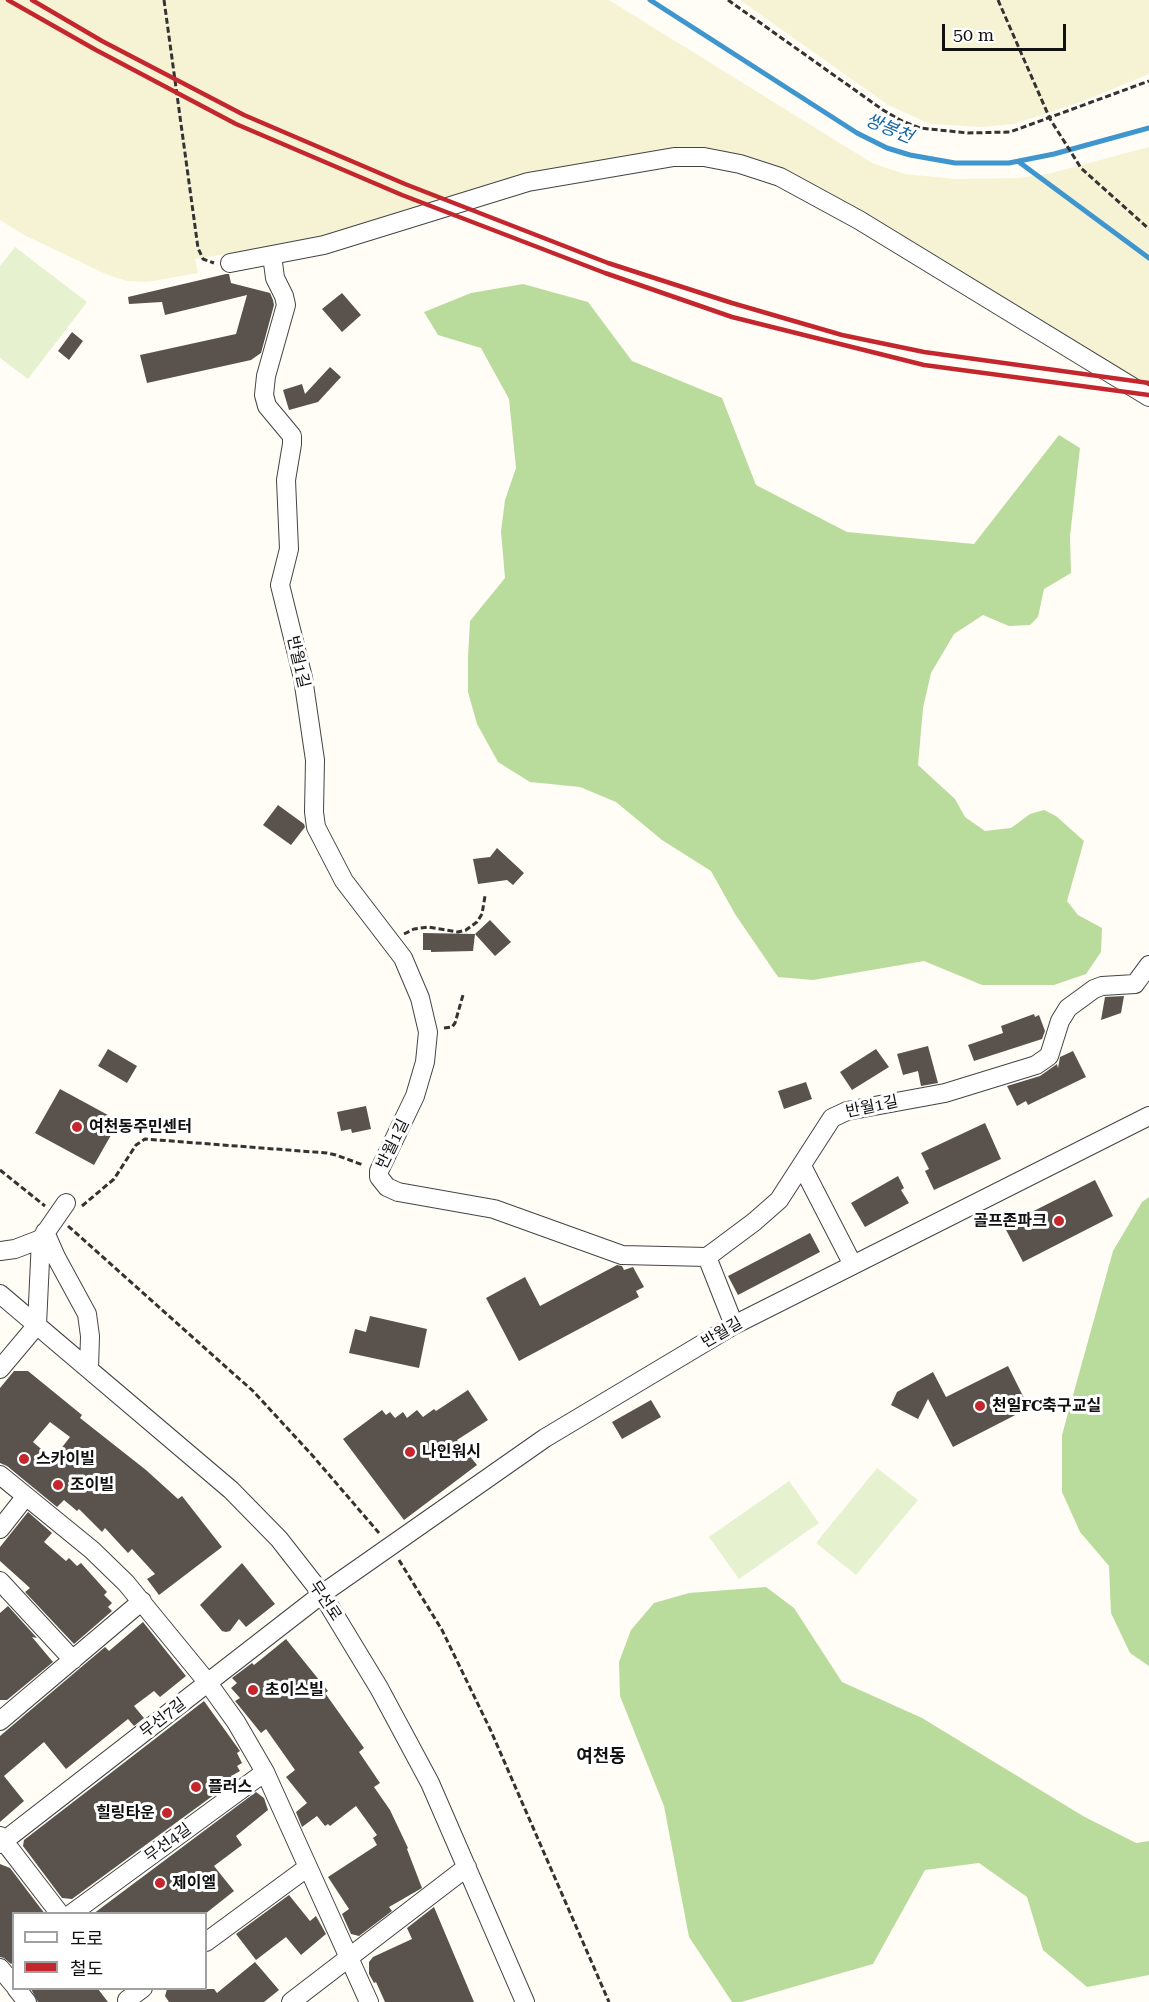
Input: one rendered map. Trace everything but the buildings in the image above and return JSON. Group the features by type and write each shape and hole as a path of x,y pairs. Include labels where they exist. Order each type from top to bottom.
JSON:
{"street":[{"path":"230,263 324,245 528,182 674,157 704,157 740,164 780,177 859,220 1149,397"},
{"name":"반월1길","path":"272,255 275,278 286,305 266,376 264,395 267,406 292,436 286,480 289,549 280,585 303,678 315,766 315,821 318,833 337,869 392,942 412,976 428,1028 428,1049 415,1096 379,1171 379,1177 384,1184 393,1191 494,1209 622,1255 707,1257 779,1200 829,1122 837,1115 847,1111 945,1093 1023,1070 1044,1060 1049,1056 1062,1015 1068,1008 1094,989 1135,984 1149,965"},
{"name":"반월길","path":"322,1594 545,1438 734,1325 1149,1116"},
{"path":"802,1166 853,1265"},
{"path":"0,1251 29,1245 43,1235 73,1205"},
{"path":"0,1370 37,1325 43,1235"},
{"path":"43,1235 87,1314 90,1336 89,1369"},
{"path":"707,1257 734,1325"},
{"name":"무선로","path":"0,1294 231,1490 279,1539 322,1594 379,1688 430,1783 525,2002"},
{"path":"0,1476 92,1550 142,1601 208,1683 236,1722 265,1772 369,2002"},
{"path":"0,1529 26,1496"},
{"path":"0,1581 73,1660"},
{"name":"무선7길","path":"58,1912 1,1840 322,1594"},
{"path":"2,1716 142,1601"},
{"name":"무선4길","path":"73,1912 265,1772"},
{"path":"207,1941 308,1867"},
{"path":"291,2002 467,1868"},
{"path":"0,1968 12,1983"},
{"path":"17,1990 27,2002"},
{"path":"125,1997 141,1990"}],"path":[{"path":"164,0 198,248 206,261 230,263"},
{"path":"728,0 884,111 911,125 958,133 1010,132 1149,81"},
{"path":"998,0 1050,119 1081,168 1149,229"},
{"path":"392,942 420,928 435,927 458,932 466,930 477,922 482,914 485,896"},
{"path":"428,1028 447,1028 454,1025 463,995"},
{"path":"73,1205 120,1173 136,1144 145,1139 327,1153 379,1171"}],"shaded area":[{"path":"0,0 609,0 872,163 905,174 956,179 1019,178 1047,174 1149,147 1149,388 816,190 673,152 321,239 195,259 198,273 147,282 127,281 108,275 22,234 0,220"},
{"path":"740,0 1149,0 1149,74 1081,102 1014,124 982,127 930,124 888,105"}],"green space":[{"path":"15,247 87,302 28,379 0,358 0,266"},
{"path":"523,284 588,302 632,361 722,398 756,485 847,532 974,544 1059,435 1080,448 1070,536 1071,573 1044,589 1038,617 1030,625 1009,626 983,615 954,634 931,673 923,708 918,765 955,799 965,817 985,831 1011,828 1030,814 1044,810 1056,816 1084,841 1067,901 1078,915 1102,928 1101,952 1086,974 1054,985 982,985 924,961 813,980 778,977 735,914 711,871 662,840 616,802 580,787 530,782 498,762 477,724 468,692 468,658 470,621 505,578 501,531 505,500 516,468 509,399 481,348 438,335 424,312 471,293"},
{"path":"1149,1197 1149,1666 1130,1653 1111,1613 1109,1566 1080,1532 1062,1492 1062,1435 1113,1251 1142,1202"},
{"path":"877,1468 918,1500 856,1575 816,1543"},
{"path":"789,1481 819,1523 739,1579 709,1537"},
{"path":"766,1587 794,1608 842,1682 922,1718 1083,1816 1136,1843 1149,1841 1149,1975 1087,1987 1043,1950 1027,1897 979,1863 925,1870 873,1964 741,2002 732,2002 689,1937 664,1806 620,1696 619,1662 631,1630 654,1603 689,1593"}],"waterway":[{"name":"쌍봉천","path":"650,0 857,133 887,148 910,155 955,163 1009,163 1054,154 1149,128"},
{"path":"1019,162 1149,258"}],"railway":[{"path":"8,0 96,50 236,124 402,195 605,273 732,317 924,365 1149,395"},
{"path":"32,0 102,41 244,115 405,184 608,263 842,335 924,352 1149,383"}],"place":[{"name":"여천동주민센터","path":"77,1127"},
{"name":"골프존파크","path":"1059,1221"},
{"name":"천일FC축구교실","path":"980,1406"},
{"name":"나인워시","path":"410,1452"},
{"name":"스카이빌","path":"24,1459"},
{"name":"조이빌","path":"58,1485"},
{"name":"초이스빌","path":"253,1690"},
{"name":"플러스","path":"196,1787"},
{"name":"힐링타운","path":"167,1813"},
{"name":"제이엘","path":"160,1883"}],"district":[{"name":"여천동","path":"601,1757"}]}
